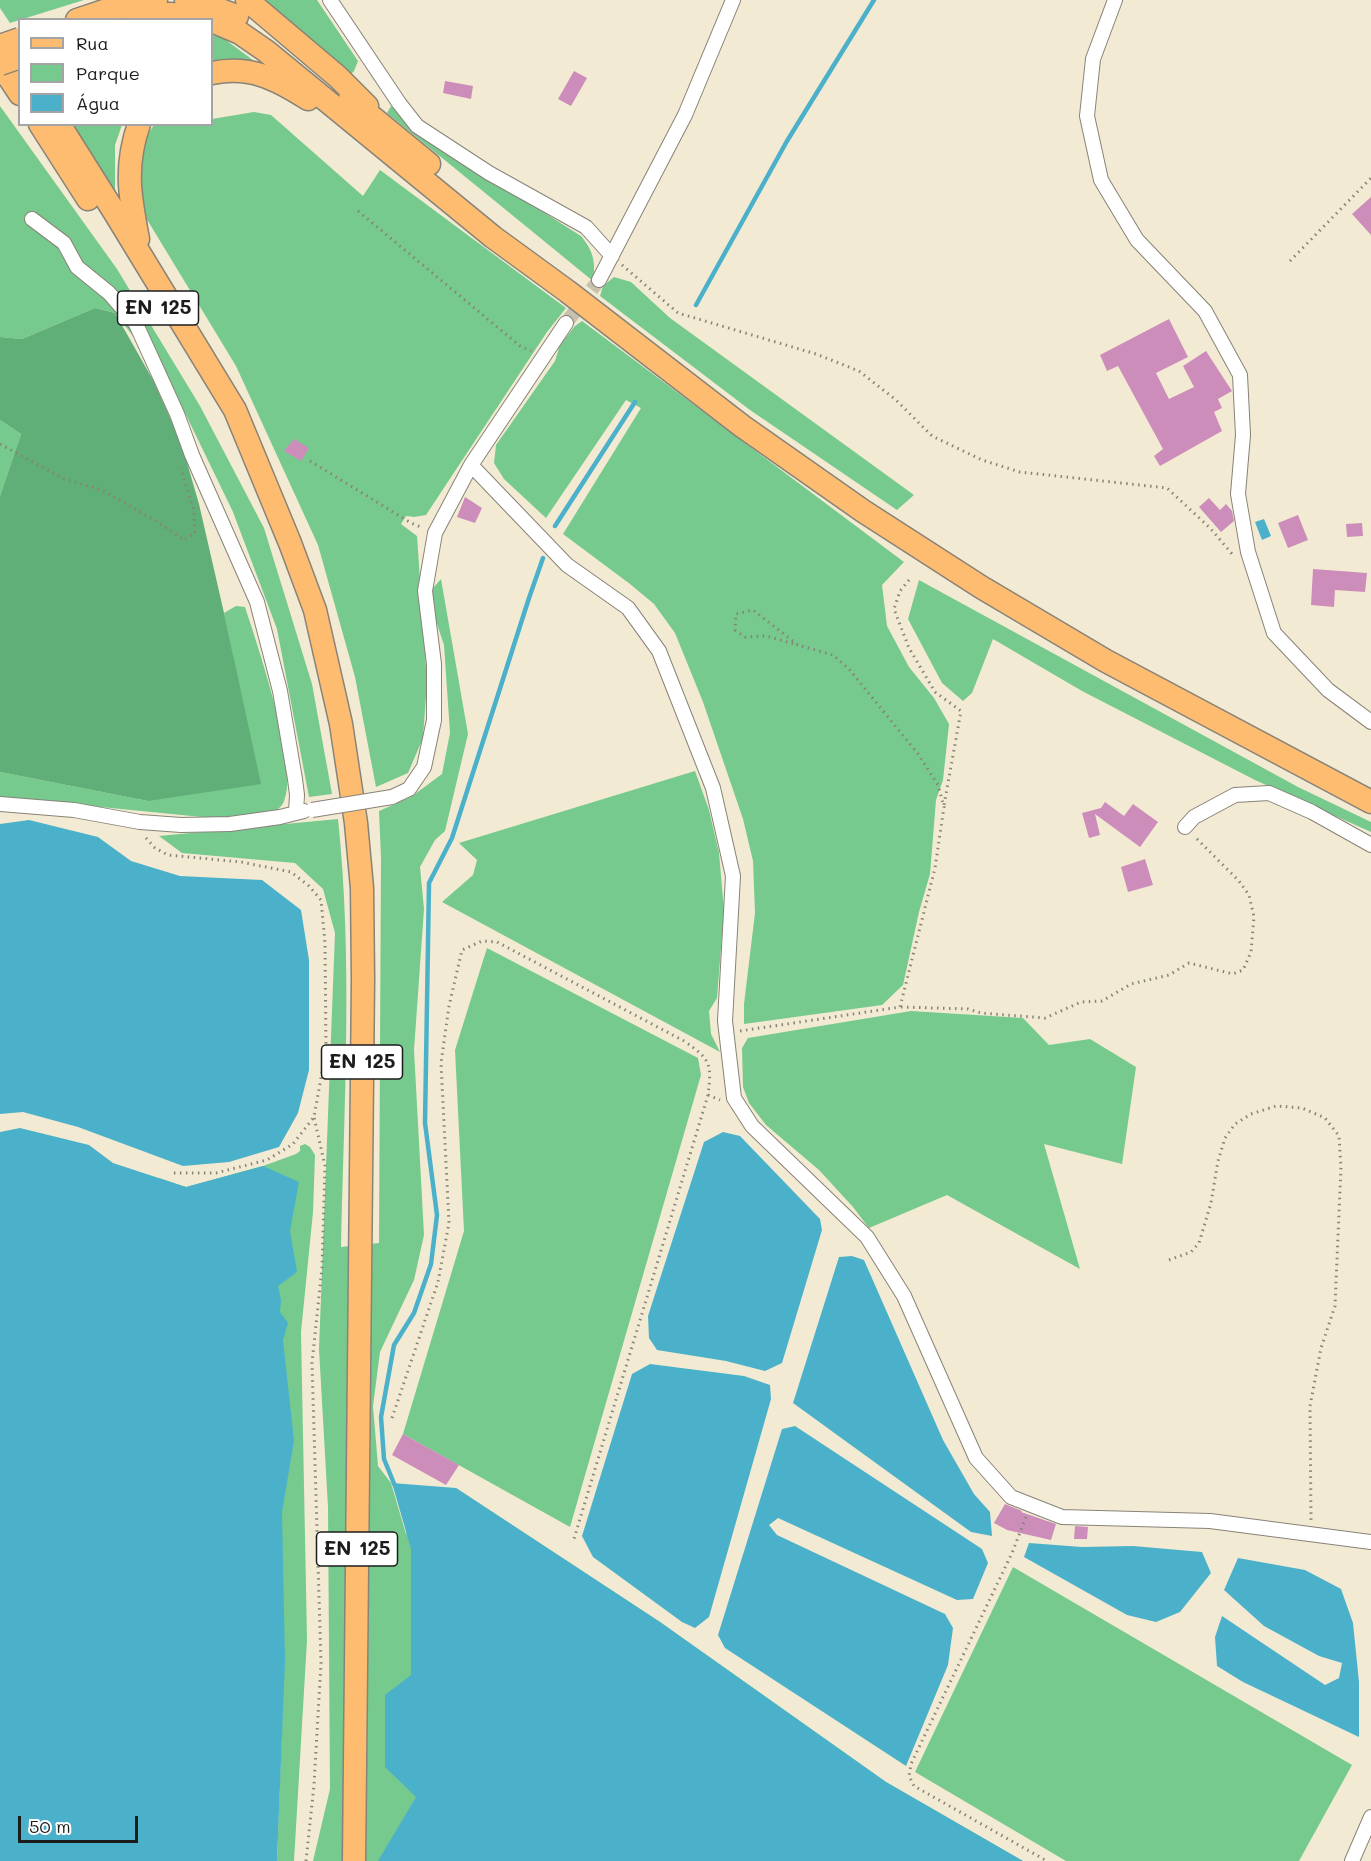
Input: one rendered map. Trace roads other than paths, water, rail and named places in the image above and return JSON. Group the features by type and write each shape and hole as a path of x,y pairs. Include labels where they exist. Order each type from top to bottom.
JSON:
{"main road":[{"path":"83,18 110,9 156,0"},
{"path":"186,0 224,10 247,20 291,51 462,192 567,291"},
{"path":"247,0 338,77 392,134"},
{"path":"140,18 164,13 200,18"},
{"path":"213,21 240,33 266,51 493,237 742,426 920,549 1106,661 1371,802"},
{"path":"0,35 18,62"},
{"path":"0,46 18,40"},
{"path":"18,58 0,64 18,91"},
{"path":"213,73 241,71 265,75 286,85 423,179"},
{"path":"0,81 18,105"},
{"path":"33,126 103,222"},
{"name":"EN 125","path":"41,126 179,342 270,494"},
{"name":"EN 125","path":"60,126 235,410 315,610 341,724 356,823 362,888 354,1861"},
{"path":"138,126 131,154 129,183 142,256"}],"street":[{"path":"330,0 417,126 489,173 586,227 612,256"},
{"path":"599,280 685,115 733,0"},
{"path":"1115,0 1093,59 1087,116 1101,180 1137,240 1205,311 1240,375 1243,435 1238,494 1248,552 1274,633 1328,690 1371,722"},
{"path":"32,219 64,243 77,267 109,293 136,324 177,414 192,455 257,602 280,691 295,779 296,812"},
{"path":"0,804 74,810 140,822 181,825 230,824 280,818 296,812 392,797 409,789 424,767 434,720 434,664 425,591 435,533 471,465 566,323"},
{"path":"471,465 567,565 628,608 659,651 713,788 733,876 725,1021 734,1098 752,1126 867,1237 904,1296 976,1458 1011,1497 1062,1517 1210,1521 1371,1542"},
{"path":"1185,827 1194,817 1235,795 1269,793 1311,812 1371,845"},
{"path":"1352,1861 1371,1817"}],"water":[{"path":"1264,519 1271,536 1262,540 1255,522"},
{"path":"29,820 98,837 131,861 180,876 262,880 301,910 309,960 309,1070 298,1113 279,1147 229,1162 183,1166 78,1127 23,1112 0,1114 0,824"},
{"path":"20,1128 89,1145 113,1163 186,1187 263,1166 299,1182 290,1231 297,1272 278,1286 281,1300 280,1312 288,1323 283,1340 294,1441 282,1512 285,1661 277,1861 0,1861 0,1132"},
{"path":"723,1132 740,1136 820,1219 822,1230 782,1363 765,1371 726,1361 657,1350 649,1338 648,1316 704,1142"},
{"path":"852,1256 864,1260 943,1440 974,1494 990,1512 992,1536 971,1532 793,1403 839,1257"},
{"path":"650,1364 744,1376 770,1385 771,1399 709,1617 695,1628 682,1622 593,1557 582,1536 632,1374"},
{"path":"795,1426 982,1549 988,1563 973,1599 957,1600 778,1518 769,1525 777,1535 945,1614 953,1628 948,1665 906,1766 725,1648 718,1635 782,1429"},
{"path":"392,1483 456,1488 660,1622 886,1782 1023,1861 378,1861 416,1797 385,1767 385,1695 411,1675 411,1549"},
{"path":"1029,1543 1082,1547 1133,1546 1202,1552 1211,1573 1180,1612 1156,1622 1127,1615 1024,1557"},
{"path":"1238,1558 1305,1570 1341,1589 1353,1623 1359,1682 1359,1737 1243,1682 1217,1666 1215,1637 1222,1616 1325,1685 1339,1678 1342,1663 1319,1656 1264,1626 1224,1590"}],"waterway":[{"path":"696,305 787,141 874,0"},
{"path":"555,526 635,402"},
{"path":"395,1486 384,1459 381,1417 394,1345 414,1313 431,1264 437,1215 425,1123 429,883 452,838 543,558"}],"tunnel":[{"path":"566,323 599,280"}]}
